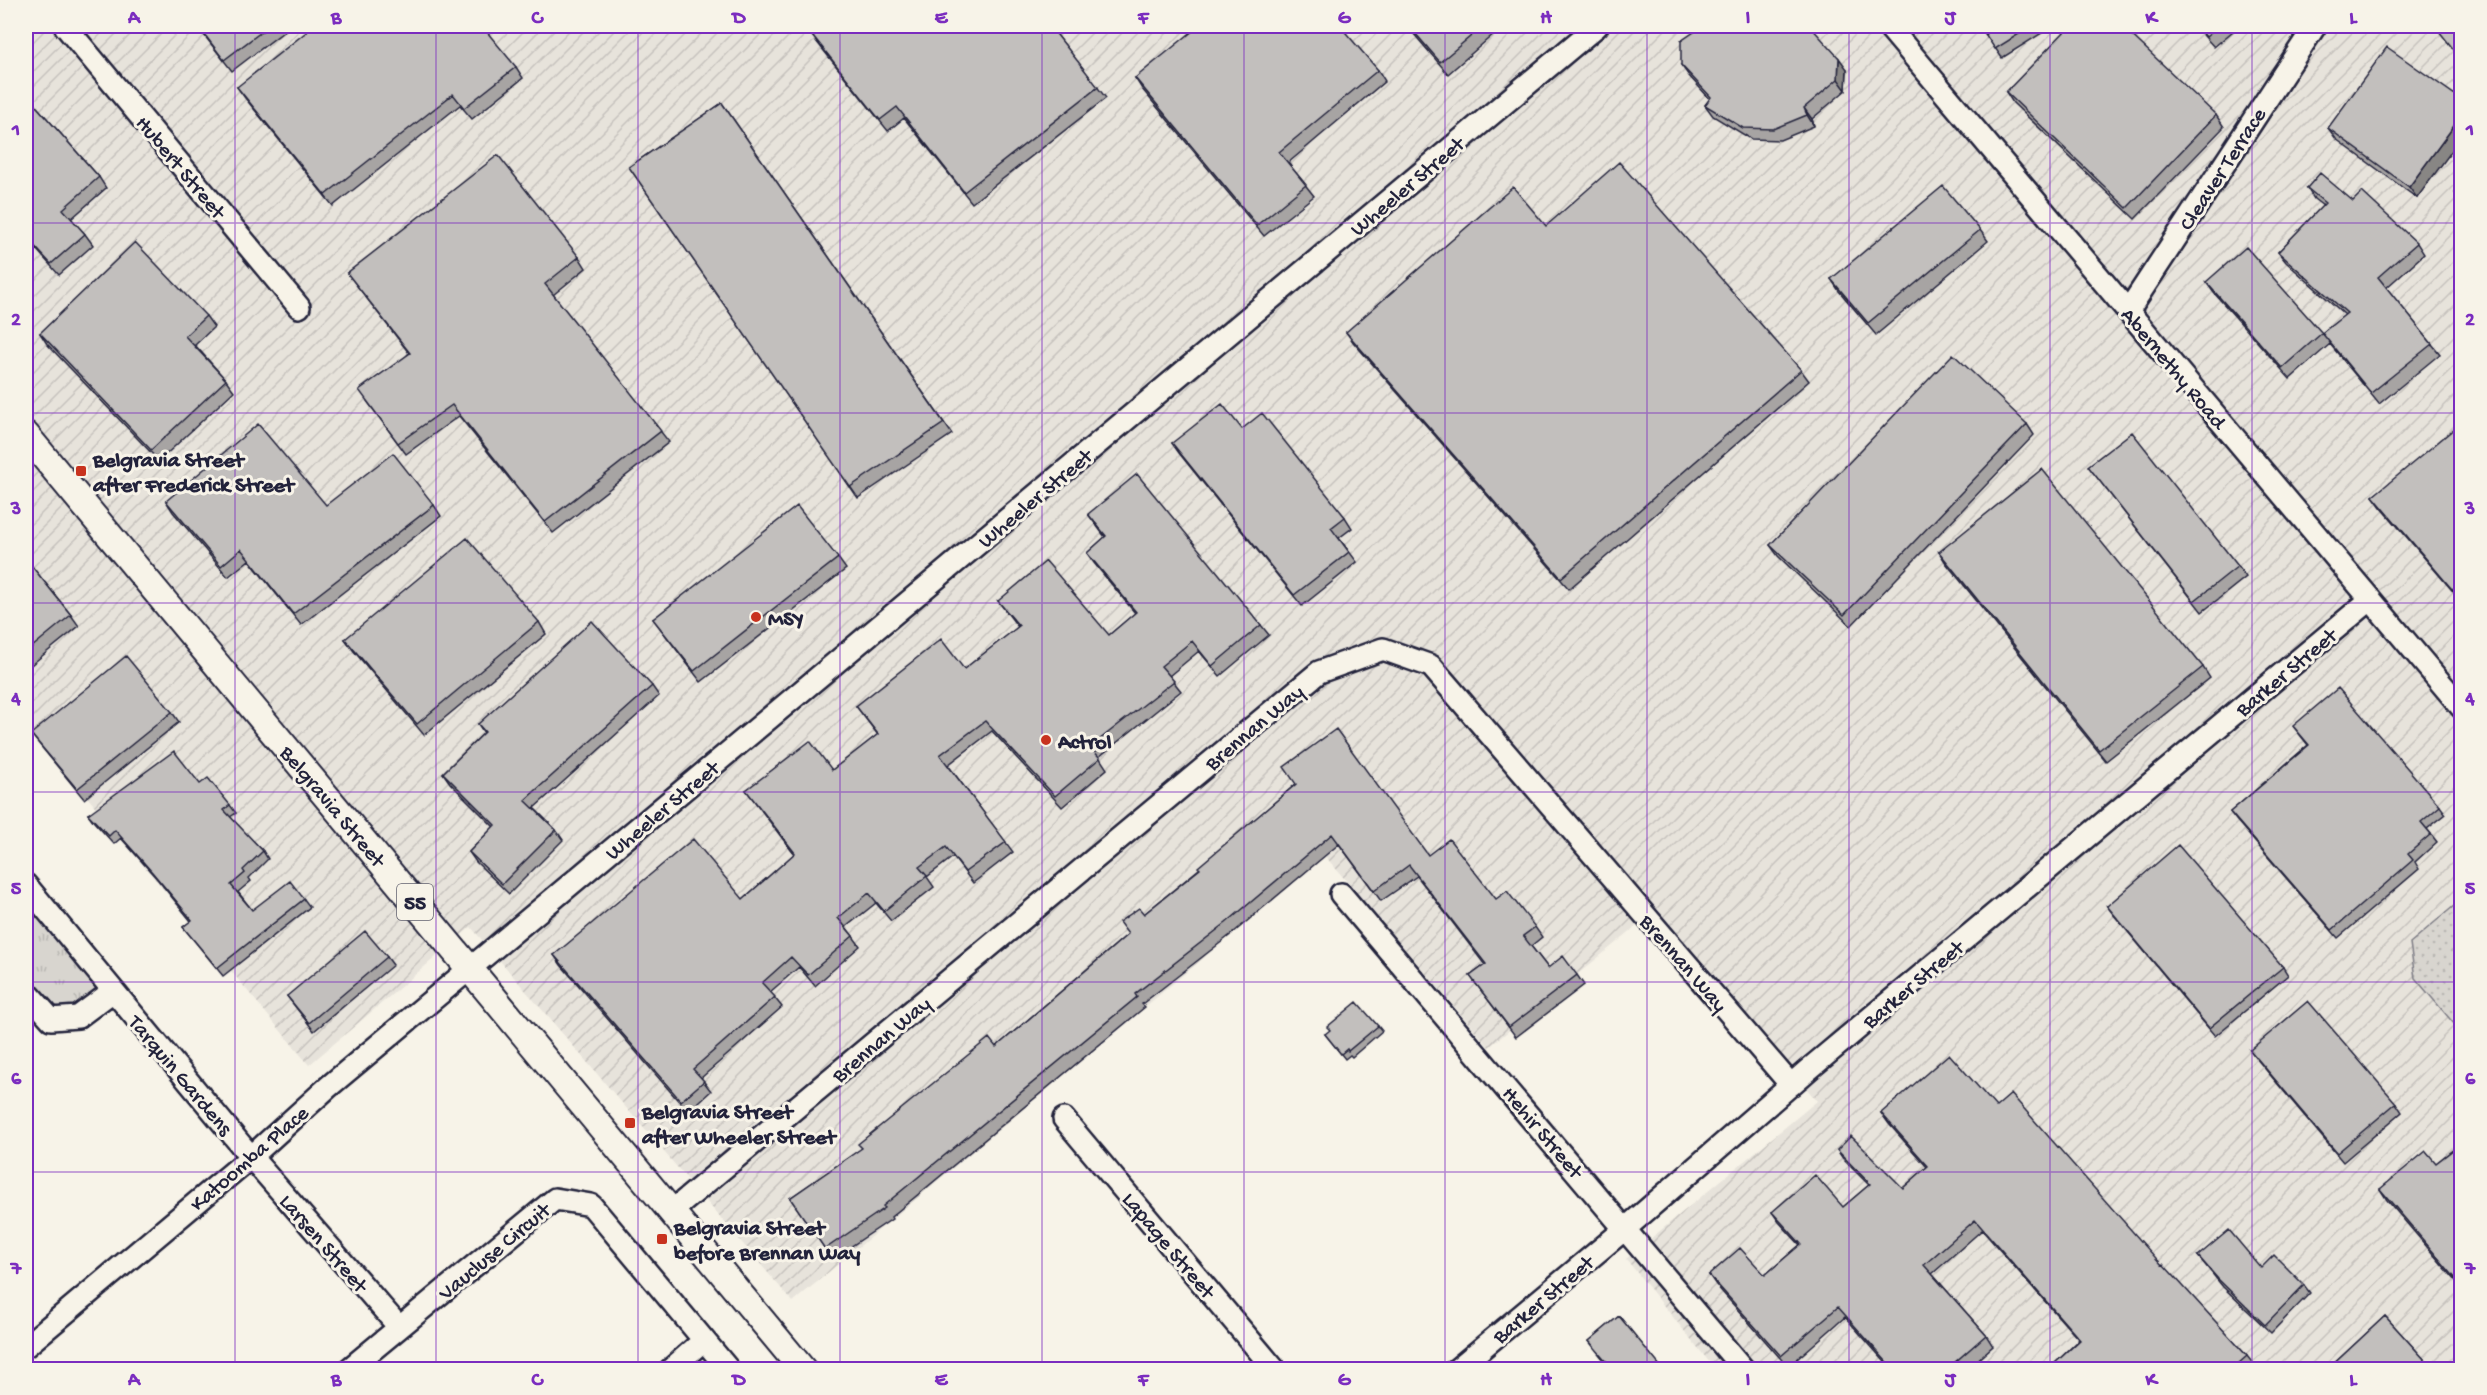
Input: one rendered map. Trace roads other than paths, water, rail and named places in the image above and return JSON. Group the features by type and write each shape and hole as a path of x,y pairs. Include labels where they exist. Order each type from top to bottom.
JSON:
{"main road":[{"name":"Belgravia Street","path":"26,435 803,1370"}],"street":[{"name":"Hubert Street","path":"65,26 299,307"},
{"name":"Wheeler Street","path":"471,969 1597,26"},
{"name":"Abernethy Road","path":"1888,26 2462,708"},
{"name":"Cleaver Terrace","path":"2128,311 2131,303 2315,26"},
{"name":"Barker Street","path":"1456,1370 1626,1228 1791,1084 2370,600"},
{"name":"Brennan Way","path":"672,1211 1319,672 1383,649 1431,666 1791,1084"},
{"name":"Tarquin Gardens","path":"26,885 252,1156"},
{"name":"Hehir Street","path":"1341,894 1744,1370"},
{"name":"Katoomba Place","path":"26,1346 252,1156 327,1088 471,969"},
{"name":"Tarquin Gardens","path":"26,991 51,1019 78,1017 113,991"},
{"name":"Lapage Street","path":"1064,1119 1275,1370"},
{"name":"Larsen Street","path":"252,1156 399,1328"},
{"name":"Vaucluse Circuit","path":"348,1370 555,1199 591,1205 729,1370"},
{"path":"670,1370 705,1340"}],"place":[{"name":"Belgravia Street after Frederick Street","path":"81,471"},
{"name":"MSY","path":"756,617"},
{"name":"Actrol","path":"1046,740"},
{"name":"Belgravia Street after Wheeler Street","path":"630,1123"},
{"name":"Belgravia Street before Brennan Way","path":"662,1239"}]}
